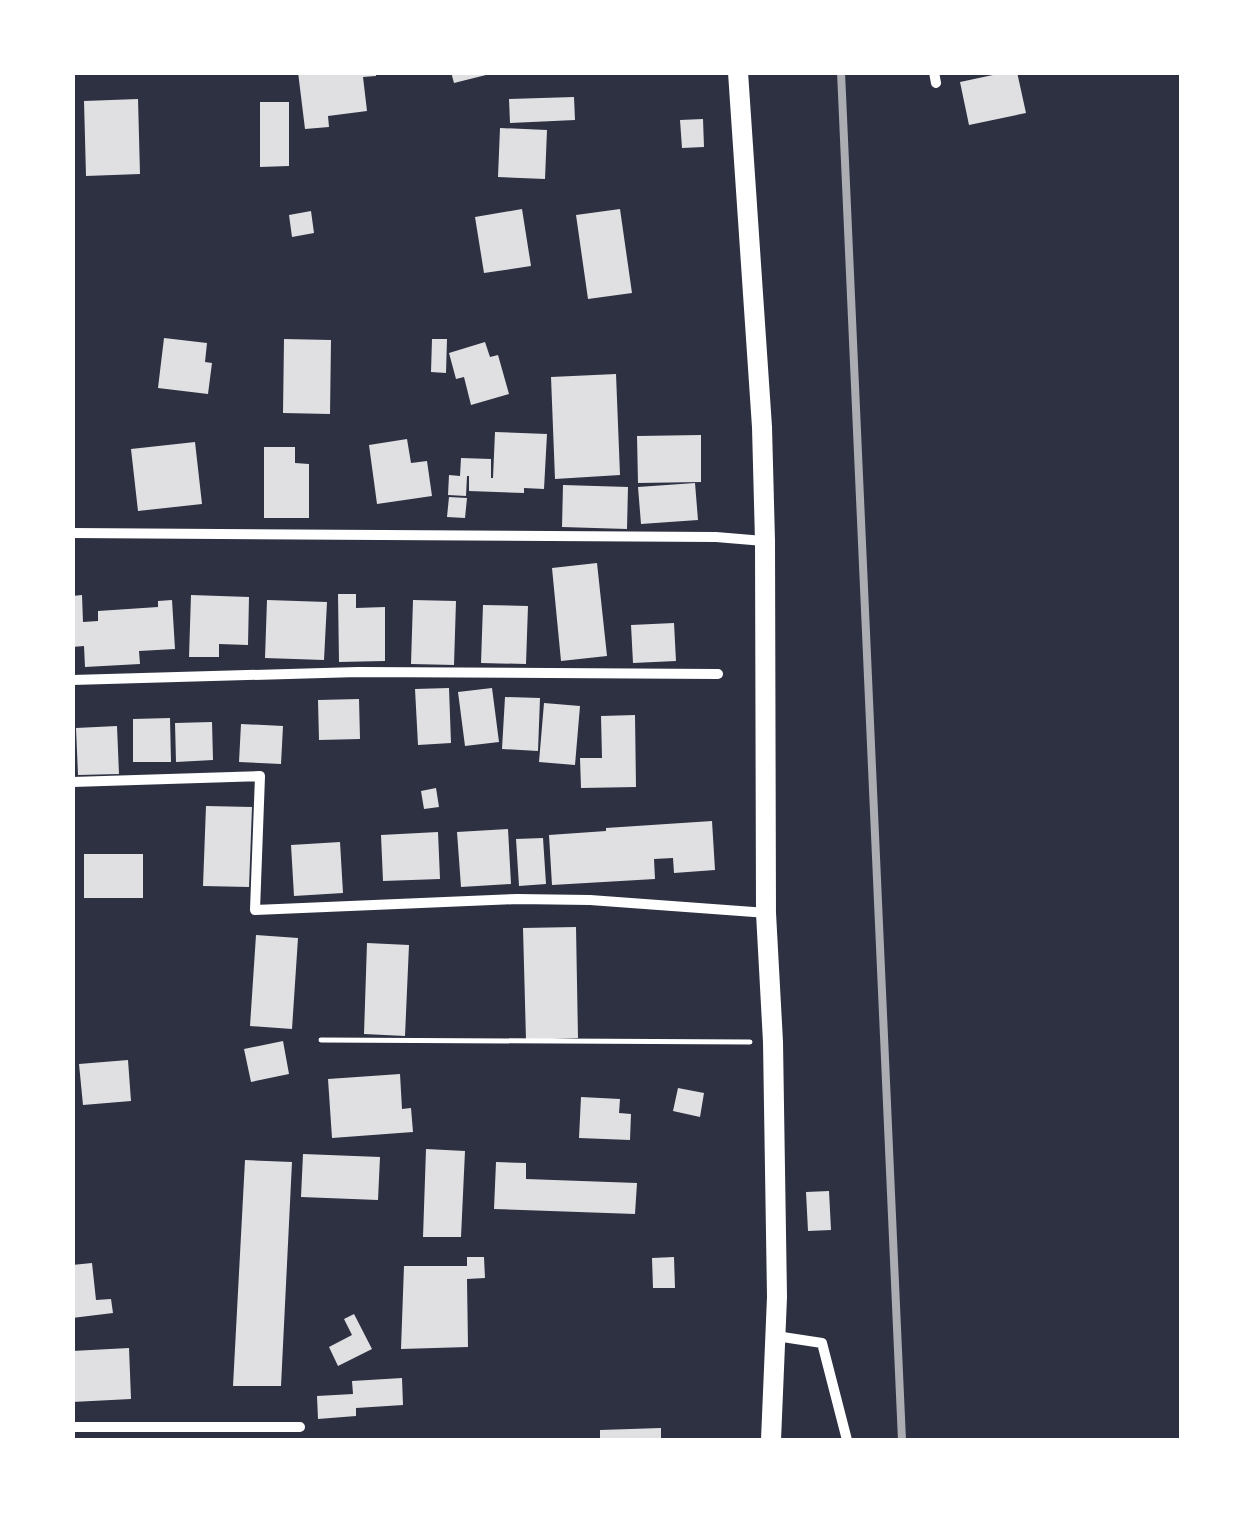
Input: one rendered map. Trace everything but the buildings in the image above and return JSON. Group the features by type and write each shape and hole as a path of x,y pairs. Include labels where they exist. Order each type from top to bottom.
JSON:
{"main road":[{"path":"738,72 762,428 765,541 766,913 773,1042 777,1297 771,1440"}],"street":[{"path":"72,533 716,537 765,541"},
{"path":"72,680 358,672 718,674"},
{"path":"72,782 260,776 255,910 517,899 590,900 766,913"},
{"path":"776,1336 822,1343 847,1440"},
{"path":"72,1428 300,1427"}],"path":[{"path":"321,1040 773,1042"}],"railway":[{"path":"841,72 902,1440"}]}
